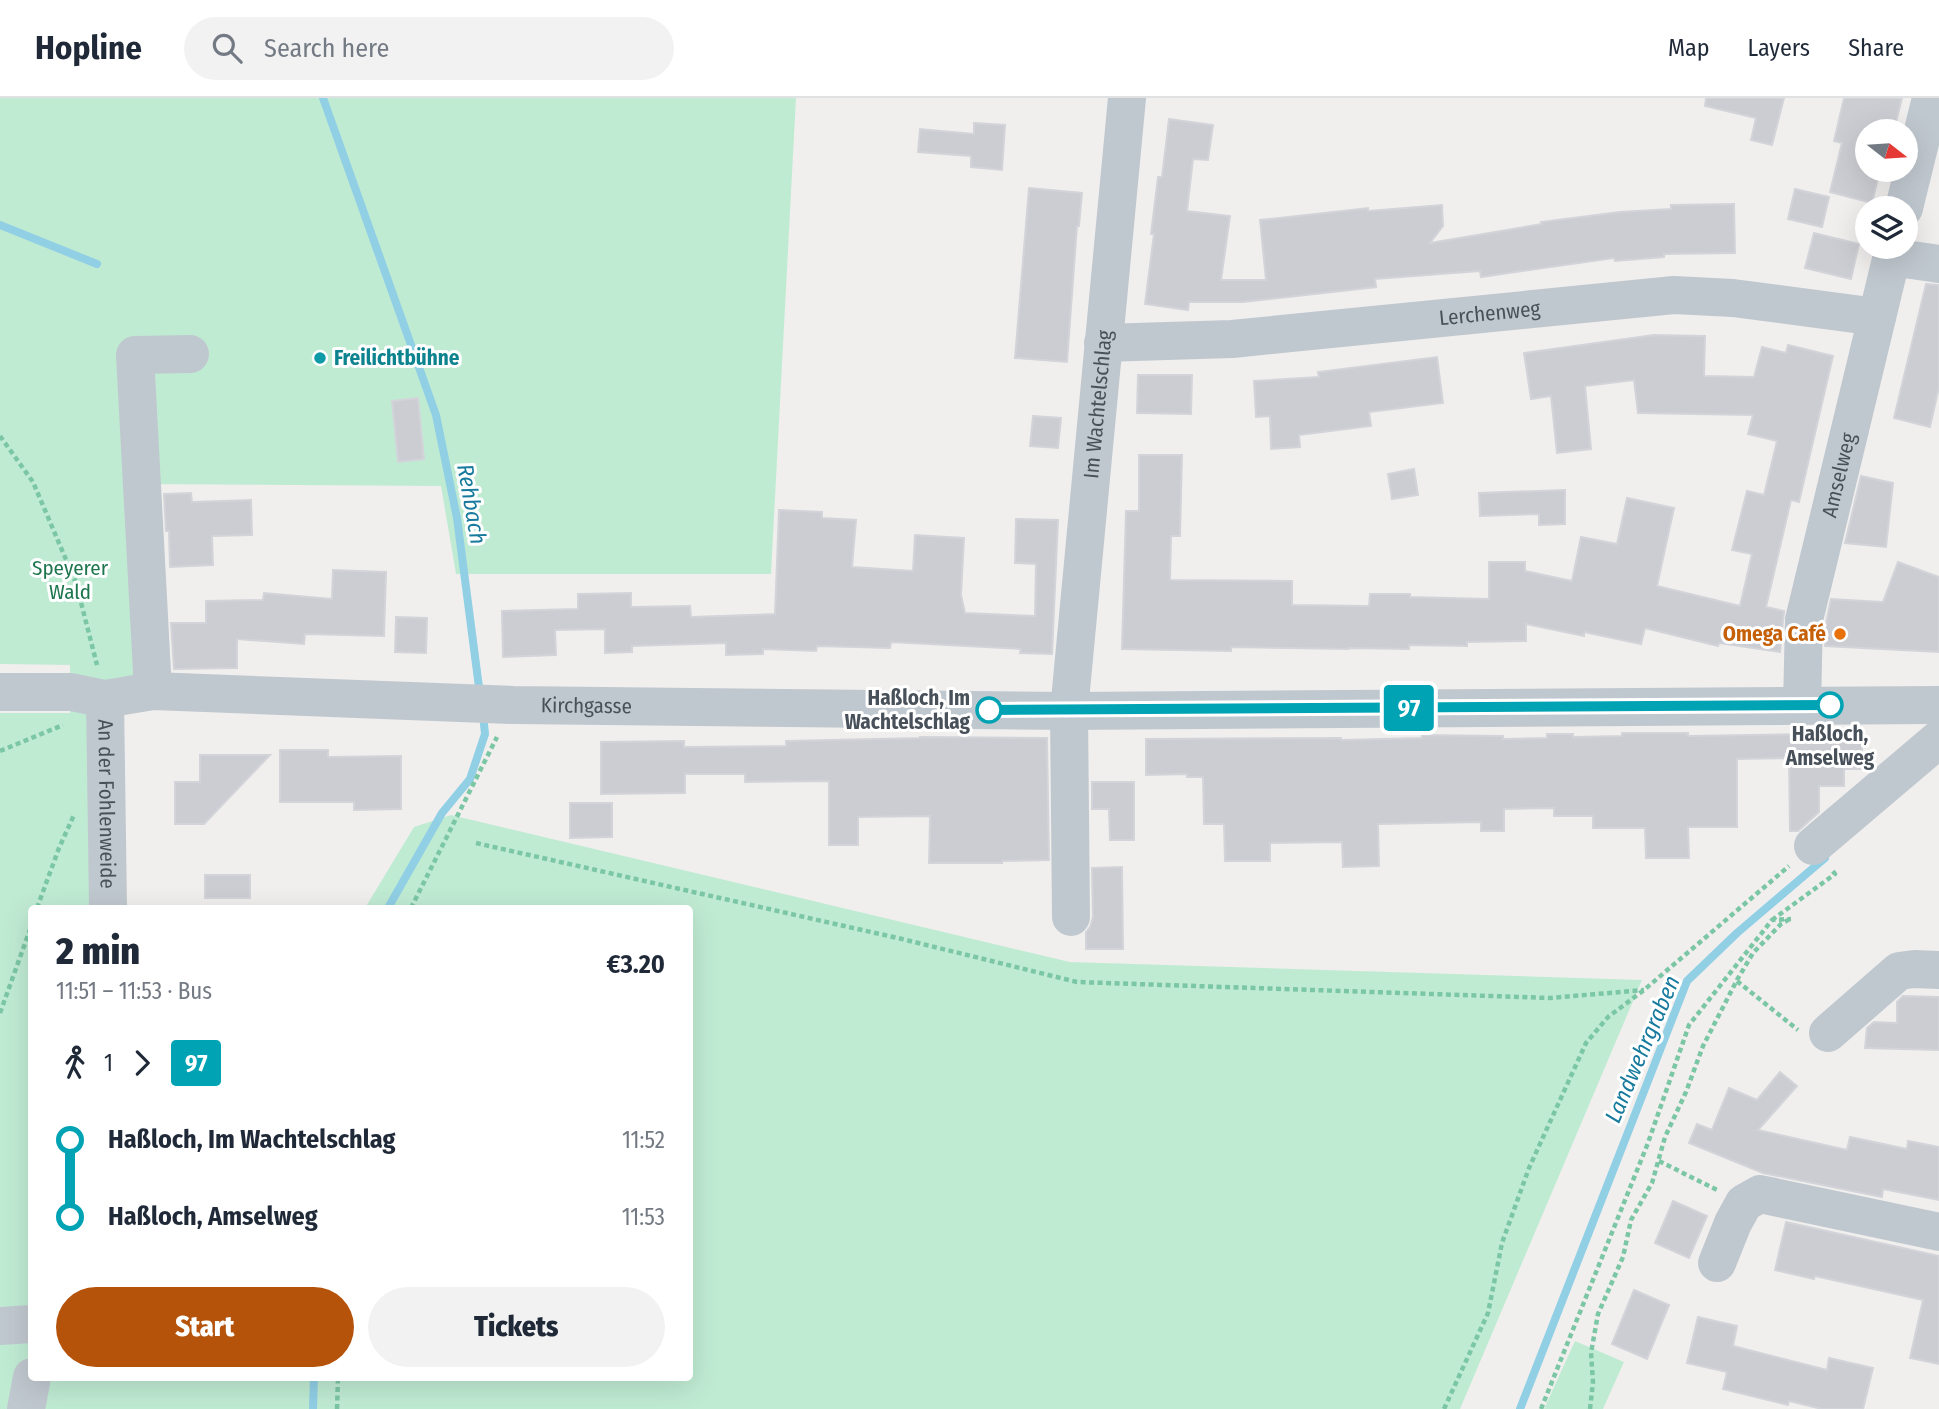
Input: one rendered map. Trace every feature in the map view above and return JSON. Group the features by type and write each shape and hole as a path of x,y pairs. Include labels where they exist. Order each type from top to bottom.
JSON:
{"street":[{"name":"Im Wachtelschlag","path":"1069,711 1127,98"},
{"path":"1907,196 1931,98"},
{"name":"Amselweg","path":"1802,705 1804,620 1891,259"},
{"path":"1918,259 1939,264"},
{"name":"Lerchenweg","path":"1103,343 1232,340 1674,295 1734,298 1877,317"},
{"path":"153,691 135,355 190,354"},
{"name":"Kirchgasse","path":"105,699 153,691 513,705 1069,711 1939,705"},
{"path":"0,692 71,692 105,699"},
{"name":"An der Fohlenweide","path":"105,699 108,905"},
{"path":"1069,711 1071,917"},
{"path":"1824,860 1939,739"},
{"path":"1828,1033 1899,971 1914,968 1939,970"},
{"path":"1717,1263 1744,1203 1760,1194 1939,1232"},
{"path":"0,1326 28,1324"},
{"path":"26,1409 31,1381"}],"path":[{"path":"0,436 33,482 76,583 105,699 60,727 0,751"},
{"path":"413,905 513,705"},
{"path":"476,843 888,936 1077,982 1550,998 1644,990"},
{"path":"1541,1409 1648,1143 1689,1025 1772,920 1824,860"},
{"path":"1444,1409 1488,1313 1502,1243 1529,1168 1586,1043 1608,1017 1824,860"},
{"path":"1590,1409 1593,1382 1591,1353 1598,1314 1623,1257 1631,1220 1652,1183 1665,1138 1703,1046 1737,980 1753,953 1782,924 1791,919 1772,920"},
{"path":"0,1013 28,936"},
{"path":"1737,980 1811,1041 1828,1033"},
{"path":"1659,1160 1744,1203"},
{"path":"337,1409 338,1381"}],"green space":[{"name":"Speyerer Wald","path":"0,98 796,98 771,574 456,574 441,486 135,484 144,675 110,679 116,905 28,905 28,1381 693,1381 693,905 367,905 414,827 451,815 1070,962 1642,980 1460,1409 0,1409 0,713 70,713 70,665 0,664"},
{"path":"1575,1341 1624,1362 1603,1409 1544,1409"}],"building":[{"path":"1706,98 1784,98 1772,145 1751,140 1756,118 1705,106"},
{"path":"1844,98 1902,98 1897,119 1855,119 1855,182 1877,182 1874,196 1855,196 1855,199 1830,192 1842,143 1834,141"},
{"path":"1169,119 1213,125 1208,160 1193,159 1187,211 1230,216 1221,280 1266,280 1260,220 1368,208 1368,211 1442,205 1443,226 1430,243 1542,224 1541,222 1671,209 1671,205 1734,204 1735,253 1664,254 1664,257 1615,261 1614,258 1481,277 1480,271 1375,279 1376,287 1243,302 1189,302 1188,310 1145,304 1158,177 1162,177"},
{"path":"974,123 1005,125 1002,170 971,167 971,156 918,152 920,129 974,134"},
{"path":"1029,188 1082,193 1067,362 1015,358"},
{"path":"1795,189 1829,197 1822,227 1788,219"},
{"path":"1814,233 1855,243 1856,259 1851,279 1805,268"},
{"path":"1926,284 1939,285 1939,387 1930,427 1894,418"},
{"path":"1654,335 1705,336 1704,376 1754,377 1762,347 1786,353 1788,345 1833,356 1799,502 1791,500 1766,607 1784,611 1780,652 1719,643 1718,646 1645,628 1641,644 1526,624 1526,641 1467,642 1467,646 1409,645 1409,649 1231,647 1231,651 1122,649 1126,511 1139,511 1139,455 1182,455 1180,536 1171,536 1170,580 1292,581 1292,605 1369,606 1370,594 1489,599 1489,562 1525,562 1525,571 1572,581 1581,537 1617,544 1627,498 1674,508 1657,586 1740,606 1752,554 1732,550 1747,491 1764,495 1777,441 1748,434 1753,415 1638,413 1634,380 1585,386 1591,449 1557,453 1551,396 1531,399 1524,353"},
{"path":"1437,357 1443,403 1369,412 1371,426 1299,435 1300,447 1271,449 1270,416 1256,417 1254,381 1319,377 1318,372"},
{"path":"1138,375 1192,375 1191,414 1137,413"},
{"path":"418,398 424,459 398,462 392,401"},
{"path":"1033,416 1061,418 1058,448 1030,446"},
{"path":"1414,469 1418,495 1392,499 1388,474"},
{"path":"1861,476 1893,483 1886,547 1845,543"},
{"path":"1565,490 1565,524 1539,525 1539,514 1480,516 1479,493"},
{"path":"191,493 192,502 251,500 252,535 212,536 213,565 170,567 164,494"},
{"path":"779,510 822,512 822,518 856,520 852,567 913,571 915,535 964,538 961,595 965,613 1035,616 1036,564 1015,563 1016,519 1058,520 1052,654 1020,653 1021,649 891,642 890,648 817,646 816,651 763,649 763,654 726,655 726,643 632,646 632,652 605,653 605,629 555,630 556,655 503,657 502,611 578,609 578,594 631,593 631,607 690,606 691,617 775,614"},
{"path":"1898,562 1939,577 1939,652 1825,646 1831,599 1883,602"},
{"path":"333,570 386,572 384,636 305,634 304,644 237,639 237,668 174,669 171,623 206,623 206,601 263,600 264,593 332,599"},
{"path":"396,617 427,618 426,653 395,652"},
{"path":"1862,732 1862,769 1844,769 1844,786 1819,786 1819,812 1798,831 1790,831 1789,758 1737,759 1737,827 1688,827 1689,858 1646,858 1645,828 1593,828 1593,816 1554,816 1554,808 1504,809 1504,831 1481,831 1481,822 1378,824 1379,866 1343,867 1342,842 1270,843 1270,861 1225,861 1224,824 1204,824 1203,777 1187,777 1187,774 1146,775 1146,739 1341,740 1422,738 1422,735 1503,736 1503,739 1547,738 1547,734 1573,734 1573,737 1622,736 1622,733 1688,733 1688,736"},
{"path":"920,737 1047,738 1049,860 929,863 930,816 858,817 858,845 829,845 829,781 745,782 745,774 685,774 685,793 601,794 601,742 684,741 684,747 786,746 786,741"},
{"path":"280,750 328,750 328,757 401,756 401,809 354,810 354,802 280,802"},
{"path":"200,755 270,755 204,824 175,824 175,782 200,782"},
{"path":"1092,782 1134,782 1134,840 1110,840 1109,809 1092,809"},
{"path":"570,803 612,803 612,837 570,838"},
{"path":"1122,867 1123,949 1086,949 1086,932 1093,917 1092,868"},
{"path":"205,875 250,875 250,898 205,898"},
{"path":"1903,996 1939,997 1939,1050 1865,1048 1867,1028 1874,1022 1897,1023 1897,1002"},
{"path":"1780,1072 1797,1086 1758,1130 1847,1150 1850,1137 1907,1149 1908,1141 1939,1147 1939,1200 1883,1189 1882,1197 1763,1173 1689,1143 1697,1124 1712,1130 1729,1088 1757,1100"},
{"path":"1673,1201 1707,1216 1689,1258 1655,1243"},
{"path":"1786,1222 1939,1256 1939,1364 1910,1358 1923,1300 1775,1270"},
{"path":"1634,1290 1669,1305 1647,1359 1612,1344"},
{"path":"1698,1317 1737,1326 1733,1346 1827,1370 1829,1358 1873,1368 1863,1409 1822,1409 1789,1401 1788,1405 1723,1389 1727,1372 1687,1363"}],"waterway":[{"name":"Rehbach","path":"323,98 436,415 457,518 480,695"},
{"path":"0,225 97,264"},
{"name":"Rehbach","path":"390,905 442,813 470,779 485,734 483,715"},
{"name":"Landwehrgraben","path":"1520,1409 1687,981 1737,933 1825,858"},
{"name":"Rehbach","path":"313,1409 314,1381"}],"bus line":[{"name":"97","path":"989,710 1830,705"}],"place":[{"name":"Freilichtbühne","path":"320,358"},
{"name":"Omega Café","path":"1840,634"},
{"name":"Haßloch, Amselweg","path":"1830,705"},
{"name":"Haßloch, Im Wachtelschlag","path":"989,710"}]}
